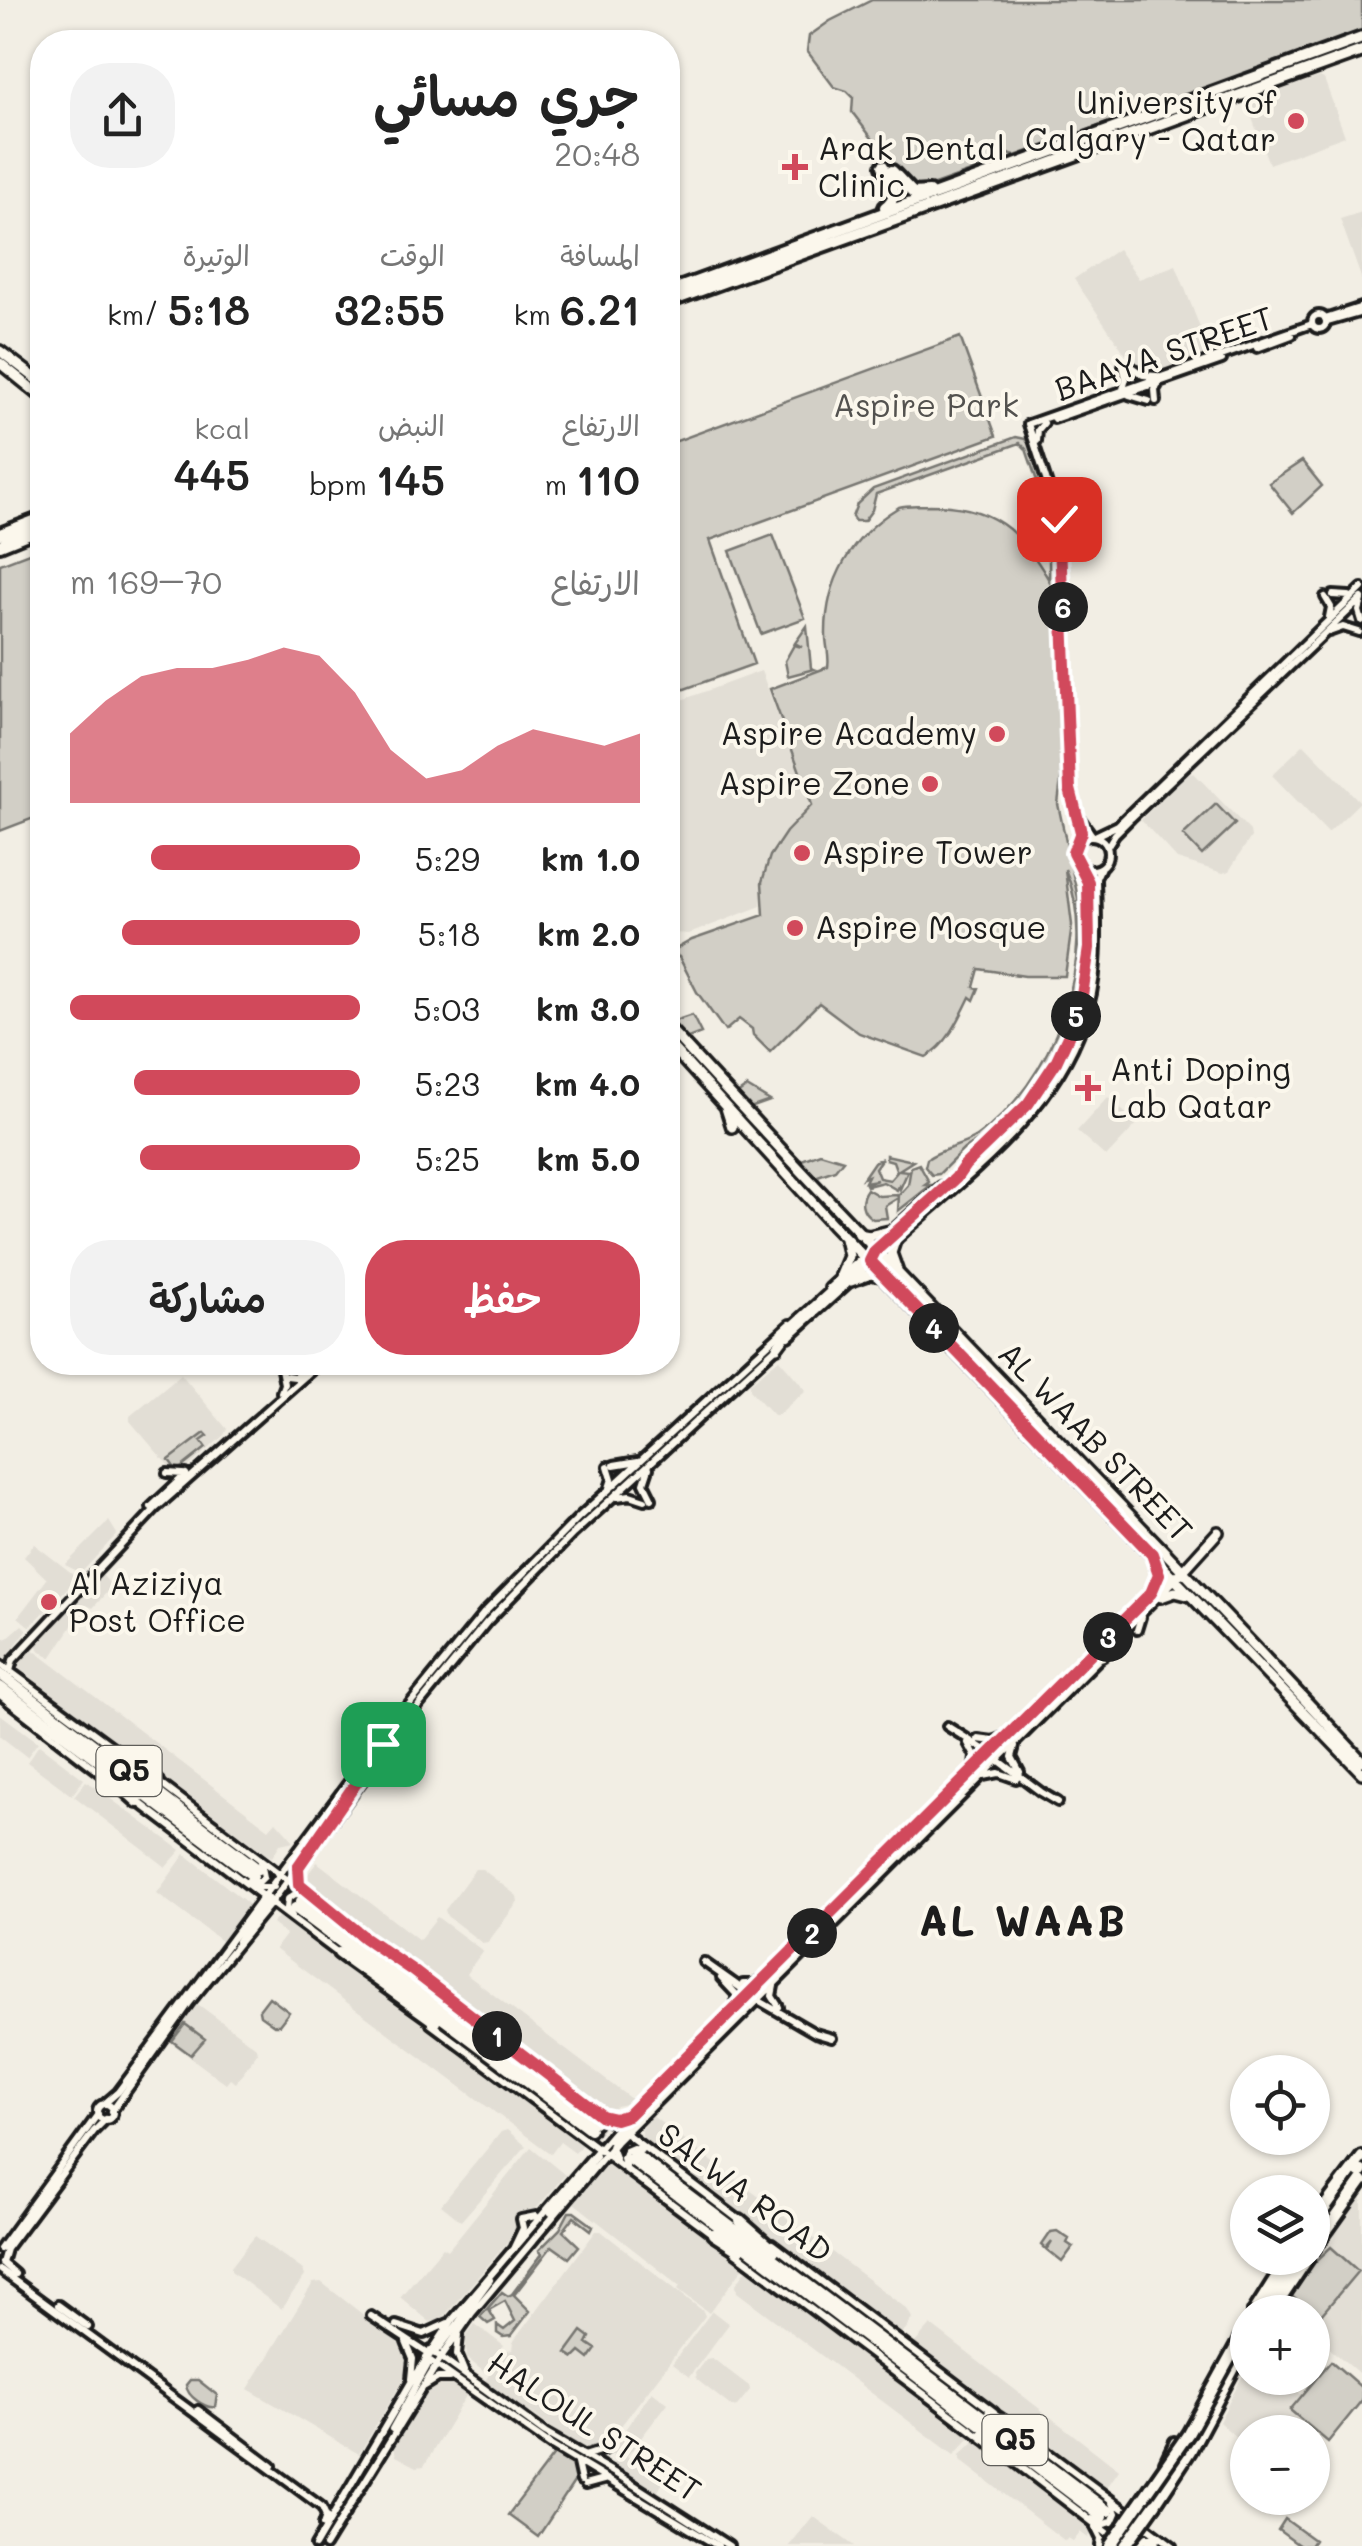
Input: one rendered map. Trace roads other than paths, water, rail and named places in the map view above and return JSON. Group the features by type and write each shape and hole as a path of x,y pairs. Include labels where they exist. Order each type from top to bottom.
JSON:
{"highway":[{"path":"680,288 1362,38"},
{"path":"680,298 1361,51"},
{"path":"1254,96 1318,66"},
{"path":"933,208 934,200 1024,162"},
{"path":"852,223 886,207 894,198 887,169 913,193 954,186"},
{"path":"798,255 903,212 912,202"},
{"path":"868,238 897,220"},
{"path":"727,262 744,264"},
{"path":"0,530 30,526"},
{"path":"0,546 30,531"},
{"path":"0,546 30,532"},
{"name":"SALWA ROAD","path":"5,1673 256,1869"},
{"name":"SALWA ROAD","path":"0,1687 256,1869"},
{"path":"50,1711 158,1782"},
{"path":"54,1727 138,1802"},
{"name":"SALWA ROAD","path":"300,1903 589,2127"},
{"path":"365,1938 460,2012 520,2072"},
{"path":"339,1953 494,2064 520,2072"},
{"name":"SALWA ROAD","path":"634,2155 922,2369 1105,2514"},
{"name":"SALWA ROAD","path":"634,2155 827,2310 1105,2514"},
{"path":"1330,2199 1362,2157"},
{"path":"1330,2214 1362,2172"},
{"path":"1330,2225 1362,2181"},
{"path":"740,2220 811,2286"},
{"path":"712,2234 827,2310"},
{"path":"1119,2544 1230,2358"},
{"path":"922,2369 1025,2436"},
{"path":"1119,2544 1182,2465 1230,2376"},
{"path":"1199,2447 1200,2438 1230,2386"},
{"path":"934,2391 1001,2452"}],"main road":[{"name":"BAAYA STREET","path":"1029,427 1313,325 1317,315 1325,321 1362,310"},
{"path":"0,351 30,373"},
{"path":"0,363 30,387"},
{"path":"1126,366 1161,379 1153,401 1120,393 1126,366"},
{"name":"BAAYA STREET","path":"1029,427 1120,393"},
{"path":"1036,441 1044,423"},
{"path":"855,1231 867,1236 892,1236 922,1216 1018,1121 1056,1062 1081,1002 1089,948 1088,882 1073,853 1081,832 1073,802 1060,533 1048,474 1029,427"},
{"path":"1079,840 1118,825 1326,622 1361,594"},
{"path":"1326,622 1332,610 1329,596 1346,598 1361,594"},
{"path":"1028,1117 1054,1085 1084,1024 1097,956 1096,878 1114,834 1361,594"},
{"path":"1361,594 1362,620"},
{"path":"1320,637 1342,614 1344,605"},
{"path":"1312,645 1335,629 1359,632"},
{"path":"1070,759 1083,826 1107,848"},
{"path":"1082,868 1100,867"},
{"name":"AL WAAB STREET","path":"680,1040 805,1172 855,1231 888,1280 1152,1554 1208,1595 1282,1674 1357,1762 1362,1773"},
{"path":"680,1048 701,1064"},
{"name":"AL WAAB STREET","path":"680,1056 844,1236 914,1286 1166,1552 1194,1597 1296,1710 1357,1762"},
{"path":"680,1070 696,1074"},
{"path":"725,1106 732,1127"},
{"path":"777,1347 792,1328 965,1165 1018,1121 1041,1111"},
{"path":"756,1123 767,1128"},
{"path":"777,1163 800,1181 953,1338 968,1345"},
{"path":"573,1534 624,1475 682,1418 846,1278 956,1178 965,1165"},
{"path":"922,1216 933,1213"},
{"path":"844,1236 849,1256 846,1278"},
{"path":"892,1236 891,1256 901,1277"},
{"path":"411,1716 404,1714 427,1680 524,1570 609,1496 627,1486 846,1278 873,1274 888,1280"},
{"path":"930,1307 941,1310 955,1324"},
{"path":"281,1392 284,1375"},
{"path":"1,1664 9,1661 155,1503 302,1375"},
{"path":"5,1673 16,1656 150,1514 304,1375"},
{"path":"1027,1399 1032,1413"},
{"path":"627,1486 625,1480 678,1430 682,1418"},
{"path":"660,1442 669,1426"},
{"path":"1050,1430 1063,1434"},
{"path":"609,1496 611,1465 640,1461"},
{"path":"609,1496 628,1494 648,1500 644,1481 652,1463"},
{"path":"167,1472 189,1472"},
{"path":"284,1877 298,1867 462,1651 625,1480 624,1475"},
{"path":"1086,1486 1102,1496 1268,1667 1282,1674"},
{"path":"1102,1656 1108,1644 1218,1532"},
{"path":"1166,1552 1178,1558 1197,1556 1197,1574 1208,1595"},
{"path":"744,1984 758,1982 789,1955 968,1777 1018,1741 1141,1617 1156,1595 1159,1574 1152,1554"},
{"path":"620,2130 628,2115 736,2008 776,1982 978,1779 1010,1734 1102,1642 1180,1574"},
{"path":"1156,1595 1178,1592 1194,1597"},
{"path":"487,1622 500,1616"},
{"path":"1137,1630 1141,1617"},
{"path":"1218,1624 1226,1641"},
{"path":"1091,1647 1102,1642"},
{"path":"459,1664 462,1651"},
{"name":"SALWA ROAD","path":"1,1664 5,1673 158,1782 256,1869 284,1877 300,1903 299,1924 533,2099 589,2127 620,2130 634,2155 634,2176 1086,2518 1128,2512 1170,2544"},
{"path":"1266,1674 1282,1699"},
{"path":"284,1877 412,1692 427,1680"},
{"name":"SALWA ROAD","path":"0,1695 267,1900 300,1903 365,1938 412,1970 588,2105 589,2127 601,2151 634,2155 693,2186 1108,2498 1105,2514 1119,2544"},
{"path":"950,1806 1040,1704"},
{"path":"1042,1716 1062,1705"},
{"path":"343,1806 354,1782 395,1727 392,1720"},
{"path":"947,1726 1058,1802"},
{"path":"1310,1726 1357,1762"},
{"path":"978,1739 994,1741 1010,1734"},
{"path":"978,1779 997,1773 1018,1776 1012,1756 1018,1741"},
{"path":"354,1763 376,1744"},
{"path":"968,1744 976,1758 968,1777"},
{"path":"367,1780 374,1764"},
{"path":"236,1946 314,1830"},
{"path":"186,1838 256,1869 300,1903"},
{"path":"882,1856 892,1853"},
{"path":"256,1869 294,1858"},
{"path":"298,1867 300,1903"},
{"path":"256,1869 300,1903"},
{"path":"230,1872 252,1894 250,1915"},
{"path":"299,1924 288,1911 287,1901 294,1894 300,1903"},
{"path":"832,1913 837,1899"},
{"path":"0,2249 98,2114 98,2108 118,2092 250,1915 267,1900"},
{"path":"1,2263 38,2206 106,2120 190,2002 260,1916 267,1900"},
{"path":"260,1916 277,1911 307,1930"},
{"path":"717,2040 789,1955"},
{"path":"704,1962 754,1997 815,2033 832,2038"},
{"path":"716,1974 736,1994 736,2008"},
{"path":"776,1982 772,1996 779,2007"},
{"path":"620,2130 696,2062 739,2019 754,1997"},
{"path":"739,2019 754,2010 767,2010"},
{"path":"706,2030 717,2028"},
{"path":"667,2090 686,2078 696,2062"},
{"path":"545,2224 557,2203 667,2083 671,2072"},
{"path":"104,2104 112,2111"},
{"path":"588,2105 598,2124 593,2132 589,2127"},
{"path":"98,2114 106,2120"},
{"path":"589,2127 628,2115"},
{"path":"634,2155 640,2116"},
{"path":"589,2127 634,2155"},
{"path":"589,2127 610,2141 627,2142 634,2155"},
{"path":"584,2164 589,2127"},
{"path":"634,2155 631,2148 624,2154 624,2163 634,2176"},
{"path":"318,2545 389,2440 418,2392 433,2357 460,2331 594,2167 601,2151"},
{"path":"389,2440 396,2420 453,2320 551,2201 601,2151"},
{"path":"594,2167 611,2163 634,2176"},
{"path":"514,2248 523,2228 521,2219 531,2219 551,2201"},
{"path":"318,2545 410,2384 506,2258"},
{"path":"1,2263 320,2501 333,2504 346,2492"},
{"path":"1,2263 322,2508 326,2519 318,2545"},
{"path":"371,2316 502,2400"},
{"path":"396,2325 424,2334 453,2320"},
{"path":"460,2331 457,2354 468,2376"},
{"path":"406,2342 412,2359 410,2384"},
{"name":"HALOUL STREET","path":"433,2357 468,2376 545,2432 718,2546"},
{"name":"HALOUL STREET","path":"433,2357 456,2379 577,2462 590,2470 626,2478 729,2546"},
{"path":"418,2392 438,2378 456,2379"},
{"path":"541,2438 590,2466 599,2465"},
{"path":"1119,2544 1150,2496 1174,2440"},
{"path":"577,2462 583,2483 610,2476 606,2453 584,2456"},
{"path":"590,2470 598,2470 650,2495"},
{"path":"1086,2518 1104,2524 1112,2522 1116,2510 1108,2498"},
{"path":"1100,2546 1105,2514 1134,2504"},
{"path":"1119,2544 1128,2530 1128,2512"},
{"path":"1086,2518 1104,2527 1149,2532 1170,2544"},
{"path":"1128,2530 1146,2522"},
{"path":"1148,2545 1149,2536 1170,2544"}],"tunnel":[{"path":"258,1869 301,1901"},
{"path":"261,1883 295,1908"},
{"path":"594,2122 633,2153"},
{"path":"590,2129 629,2159"}],"place":[{"name":"University of Calgary - Qatar","path":"1296,121"},
{"name":"Arak Dental Clinic","path":"795,167"},
{"name":"Aspire Academy","path":"997,734"},
{"name":"Aspire Zone","path":"930,784"},
{"name":"Aspire Tower","path":"802,853"},
{"name":"Aspire Mosque","path":"795,928"},
{"name":"Anti Doping Lab Qatar","path":"1088,1088"},
{"name":"Al Aziziya Post Office","path":"49,1602"}],"district":[{"name":"AL WAAB","path":"1023,1921"}],"park label":[{"name":"Aspire Park","path":"926,406"}]}
